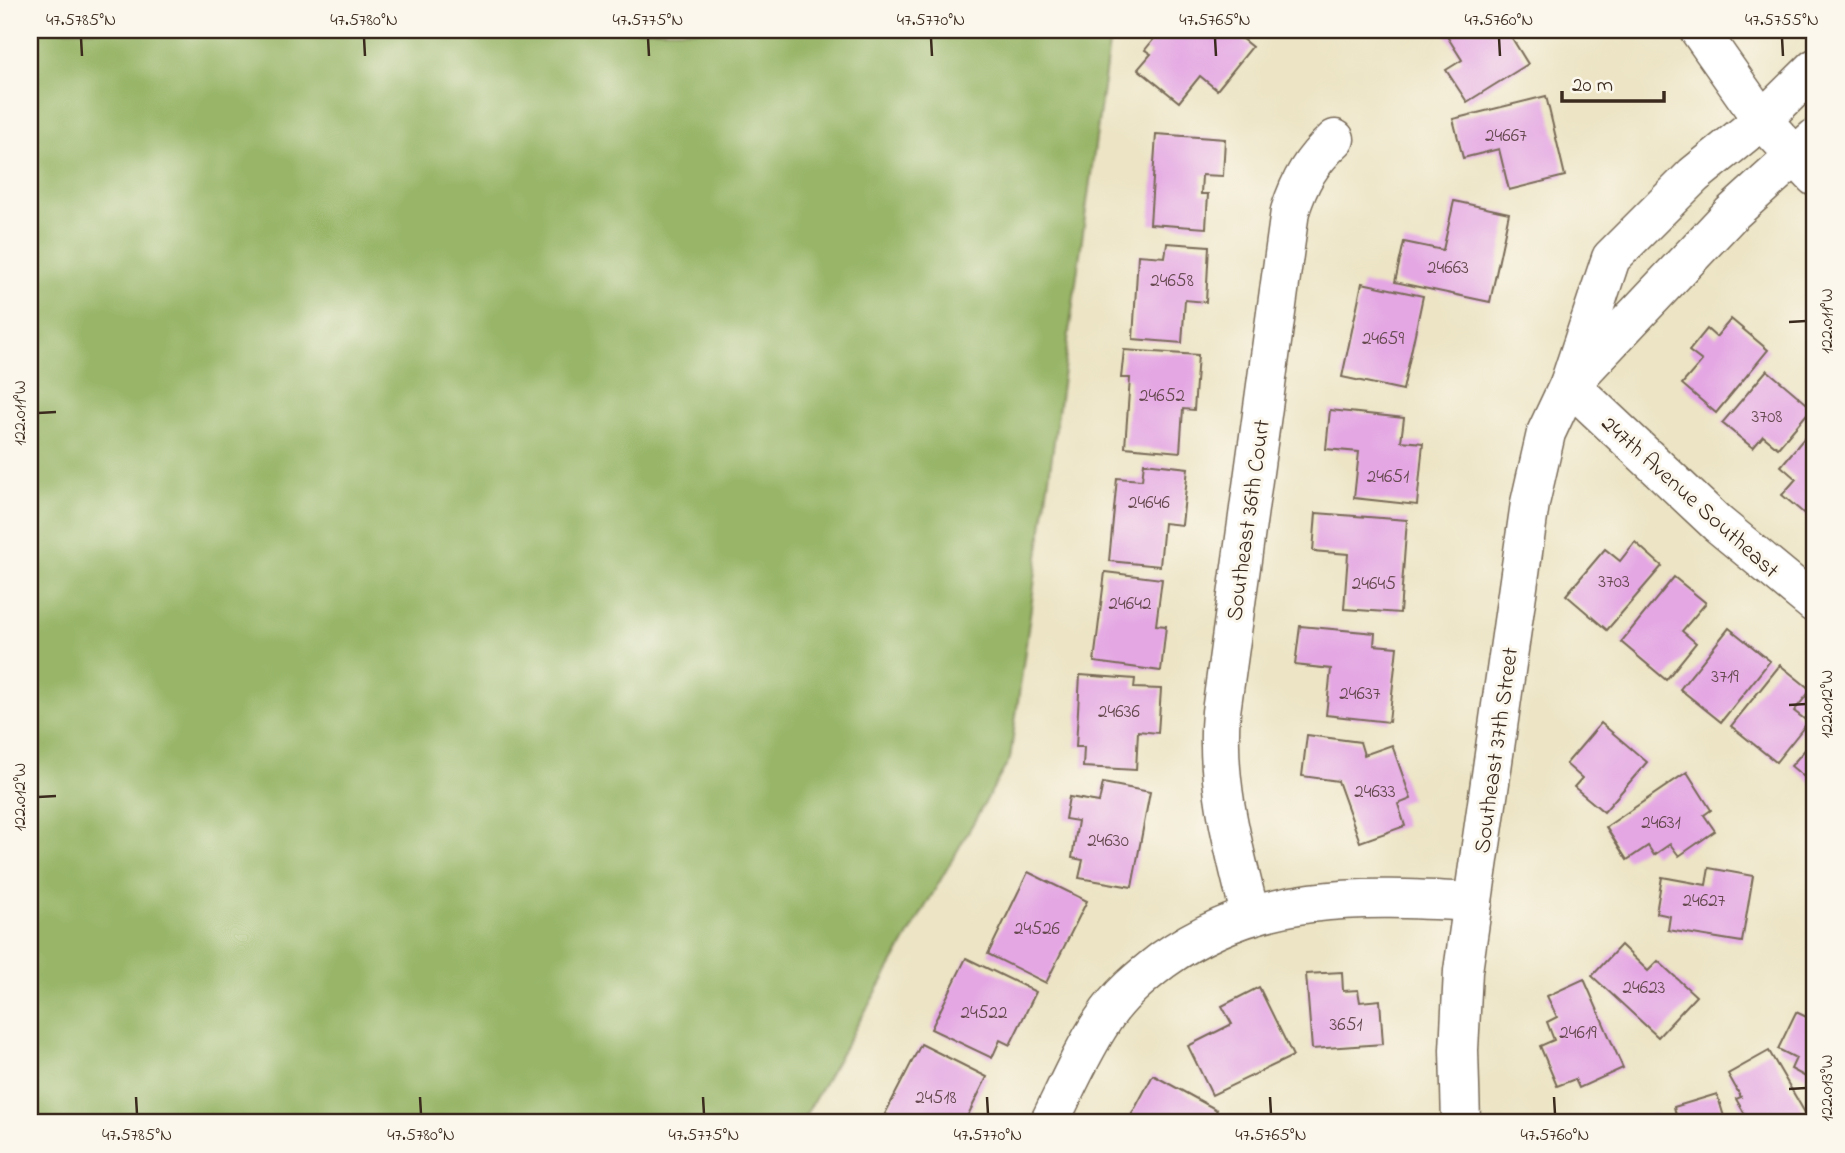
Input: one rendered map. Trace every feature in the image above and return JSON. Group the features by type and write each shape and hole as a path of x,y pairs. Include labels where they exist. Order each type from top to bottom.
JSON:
{"street":[{"path":"1699,30 1762,120 1808,157"},
{"name":"Southeast 37th Street","path":"1461,1123 1462,997 1473,902 1530,503 1546,433 1569,384 1611,258 1694,175 1762,120 1815,68"},
{"name":"Southeast 36th Court","path":"1250,914 1220,783 1218,750 1221,712 1290,211 1299,181 1312,160 1335,139"},
{"name":"Southeast 37th Street","path":"1569,384 1731,214 1808,157"},
{"name":"247th Avenue Southeast","path":"1569,384 1718,524 1815,604"},
{"path":"1049,1123 1103,1019 1140,977 1184,945 1250,914 1313,901 1391,897 1473,902"}],"green space":[{"path":"30,30 1111,30 1010,759 801,1123 30,1123"}],"building":[{"path":"1161,30 1231,30 1252,47 1217,90 1200,76 1179,102 1138,69 1151,54 1145,50"},
{"path":"1443,30 1507,30 1528,64 1467,102 1446,70 1462,60"},
{"path":"1546,96 1565,176 1509,190 1499,149 1463,158 1453,119"},
{"path":"1156,134 1225,139 1223,176 1202,175 1201,194 1208,194 1206,228 1150,224"},
{"path":"1454,201 1509,213 1490,302 1395,282 1404,242 1443,250"},
{"path":"1167,243 1209,246 1206,302 1185,300 1182,343 1133,339 1138,255 1165,257"},
{"path":"1362,283 1423,296 1403,390 1342,377"},
{"path":"1731,319 1768,350 1716,413 1682,384 1702,361 1689,351 1707,329 1716,337"},
{"path":"1124,350 1198,355 1194,410 1183,409 1180,452 1125,447 1130,378 1121,378"},
{"path":"1767,370 1812,408 1778,448 1763,436 1753,448 1722,423"},
{"path":"1330,410 1404,418 1401,441 1423,443 1417,505 1354,498 1359,452 1326,449"},
{"path":"1815,425 1813,521 1782,495 1796,479 1781,466"},
{"path":"1144,463 1188,468 1182,525 1164,523 1160,566 1109,561 1117,478 1142,480"},
{"path":"1316,513 1407,520 1400,613 1344,609 1348,554 1313,551"},
{"path":"1635,542 1662,566 1607,630 1566,595 1605,549 1620,561"},
{"path":"1105,572 1162,579 1156,625 1166,626 1161,671 1094,662"},
{"path":"1674,577 1706,603 1682,631 1696,643 1666,680 1621,642"},
{"path":"1300,626 1375,633 1374,645 1397,647 1389,722 1326,715 1331,669 1295,665"},
{"path":"1729,628 1770,661 1721,722 1680,689"},
{"path":"1780,665 1811,690 1794,711 1808,722 1776,762 1731,726"},
{"path":"1080,675 1135,679 1134,688 1161,689 1158,733 1138,731 1136,770 1083,767 1084,747 1076,747"},
{"path":"1601,723 1647,762 1604,812 1574,787 1582,778 1566,764"},
{"path":"1307,735 1360,742 1364,755 1392,745 1411,799 1398,804 1405,826 1360,842 1338,781 1302,776"},
{"path":"1815,738 1815,786 1791,766"},
{"path":"1687,772 1711,810 1704,815 1715,831 1679,856 1670,844 1654,855 1648,846 1627,860 1606,827"},
{"path":"1103,783 1150,792 1132,887 1079,878 1083,860 1072,858 1078,821 1065,819 1069,797 1099,802"},
{"path":"1709,868 1753,876 1742,942 1668,930 1670,916 1656,913 1662,877 1706,885"},
{"path":"1028,872 1087,901 1046,983 988,954"},
{"path":"1621,945 1648,971 1658,961 1696,996 1658,1037 1592,976"},
{"path":"966,958 1036,992 1010,1045 1000,1040 992,1058 931,1029"},
{"path":"1342,972 1343,991 1358,990 1360,1002 1380,1000 1383,1044 1312,1049 1306,974"},
{"path":"1584,979 1623,1068 1579,1088 1575,1079 1557,1086 1540,1046 1554,1040 1547,1022 1557,1017 1547,996"},
{"path":"1259,987 1293,1056 1212,1095 1188,1046 1232,1024 1222,1006"},
{"path":"1796,1012 1815,1021 1815,1082 1791,1069 1796,1058 1778,1049"},
{"path":"921,1044 987,1077 964,1123 904,1123 885,1114"},
{"path":"1769,1051 1811,1123 1750,1123 1736,1099 1741,1097 1728,1074"},
{"path":"1153,1075 1217,1110 1210,1123 1127,1123"},
{"path":"1717,1094 1726,1123 1678,1123 1674,1107"},
{"path":"1655,1114 1657,1123 1612,1123 1612,1122"}]}
